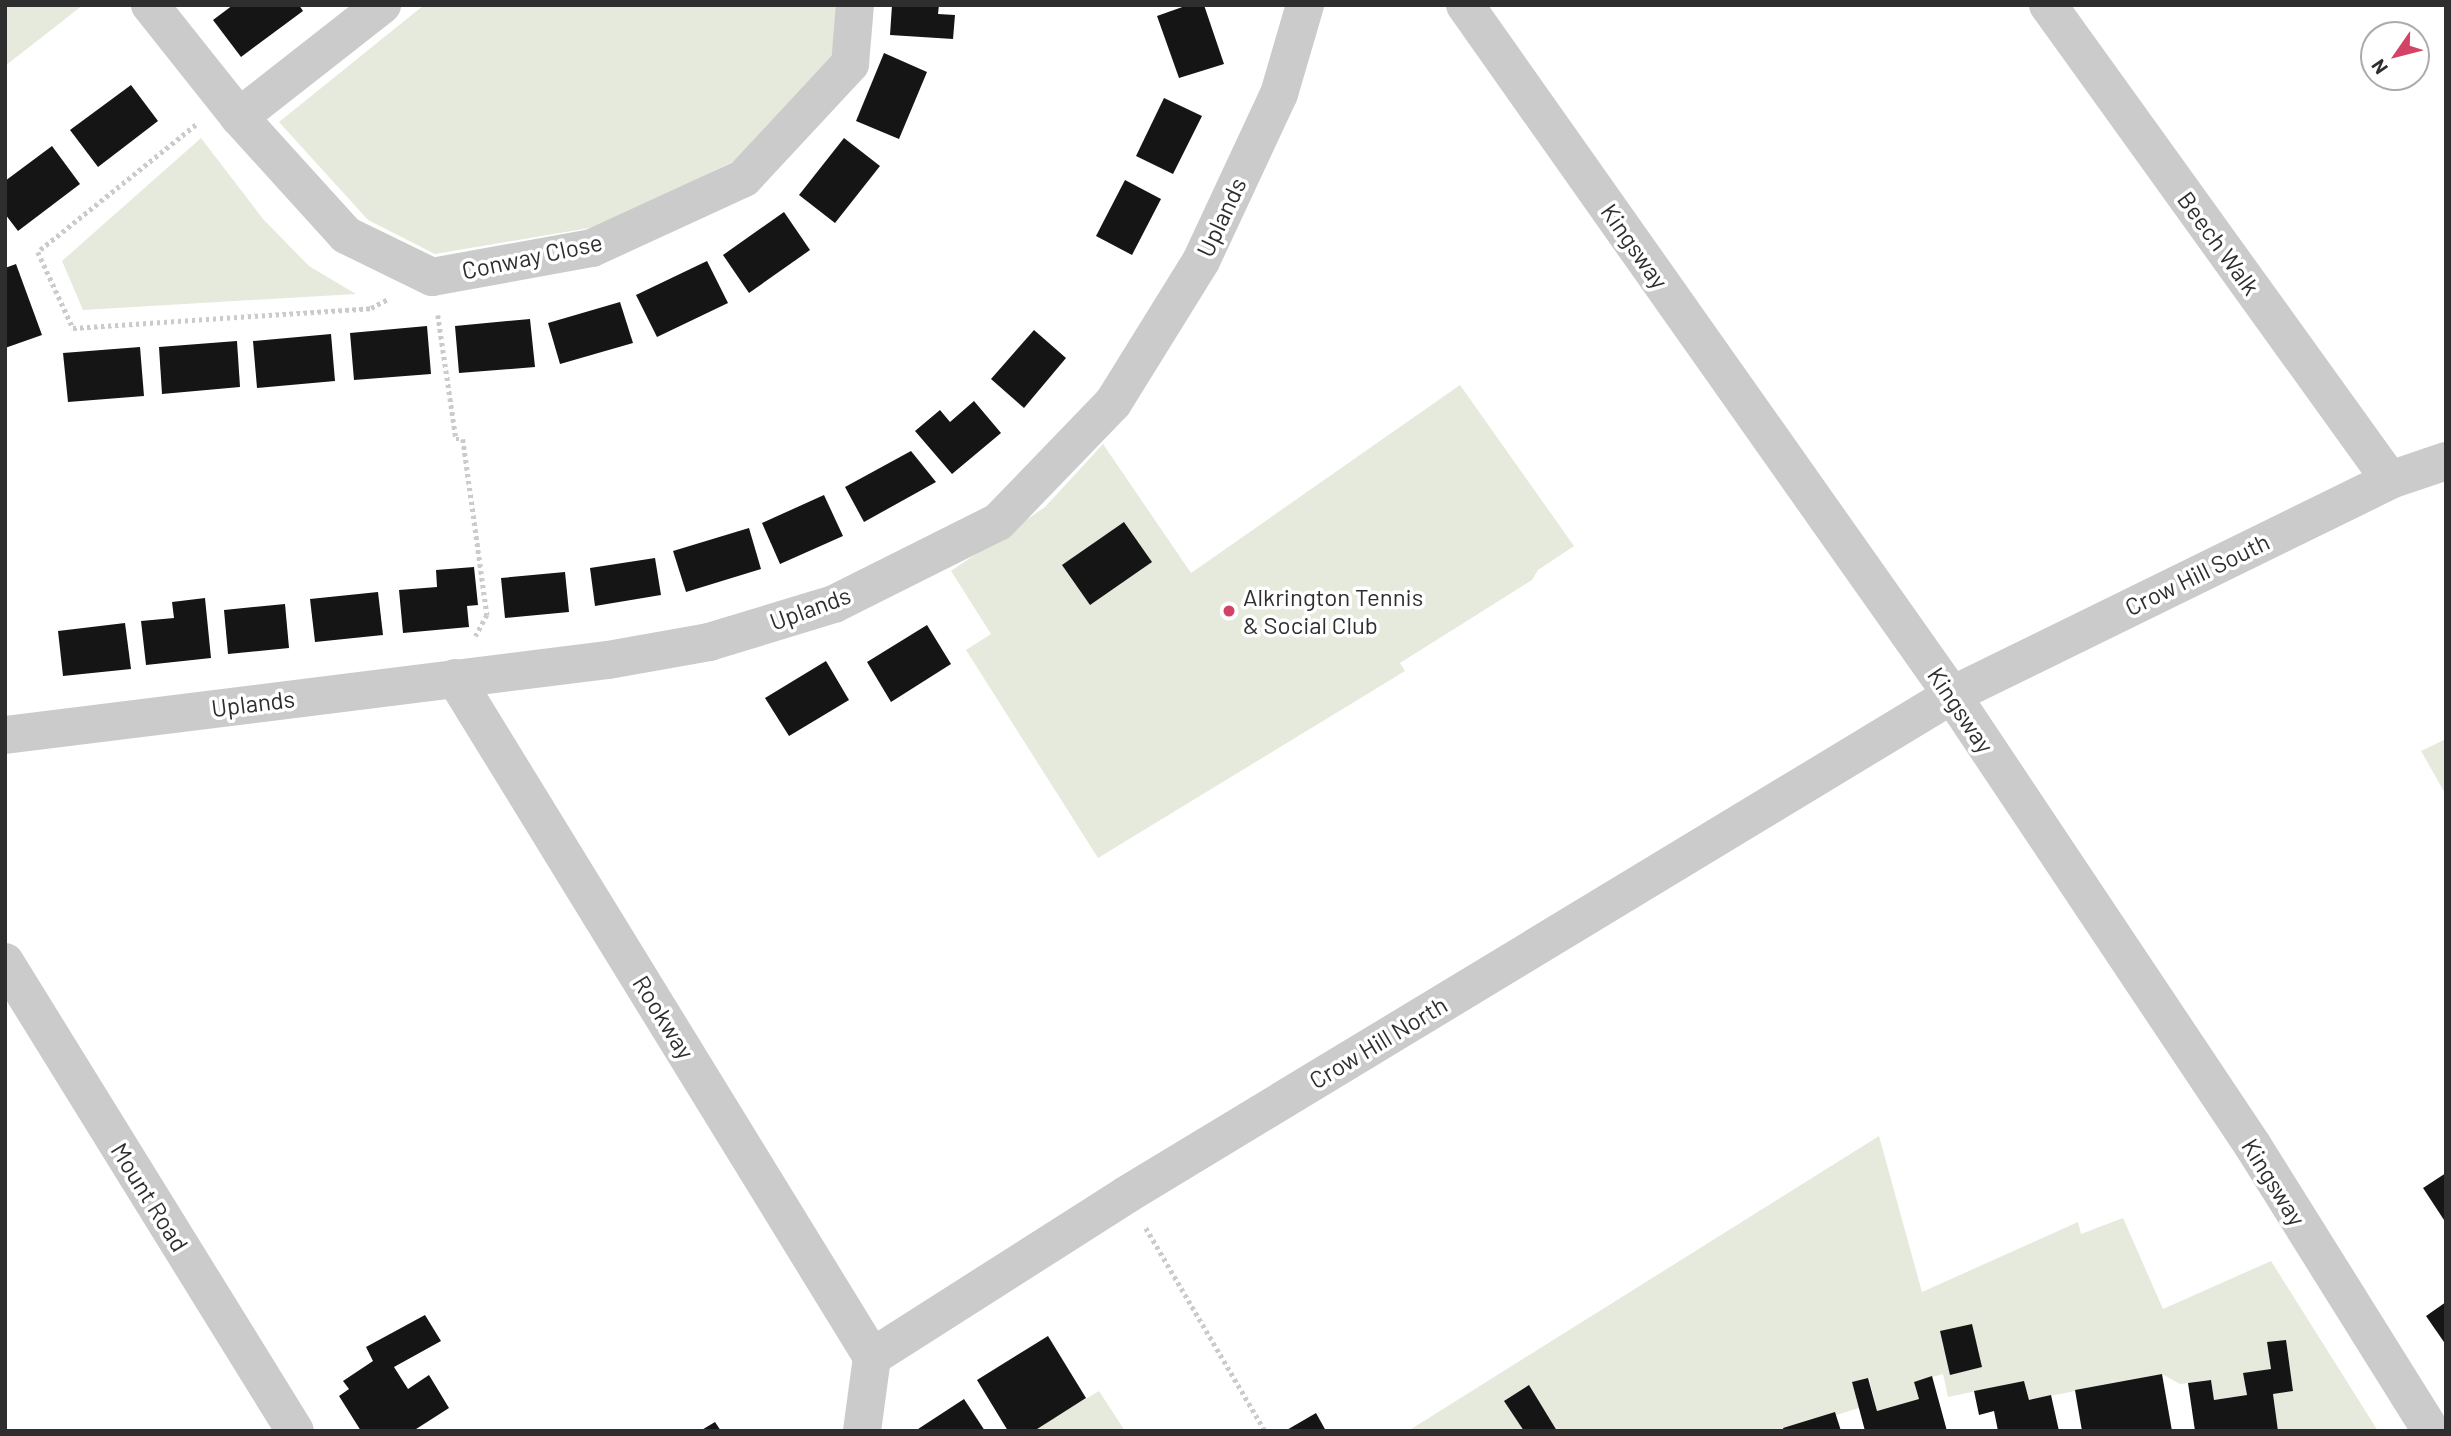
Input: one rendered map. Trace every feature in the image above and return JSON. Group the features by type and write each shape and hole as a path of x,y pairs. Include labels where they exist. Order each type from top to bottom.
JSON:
{"street":[{"name":"Conway Close","path":"150,5 239,117 346,235 432,277 592,248 744,178 850,64 855,5"},
{"path":"239,117 382,5"},
{"name":"Uplands","path":"5,735 608,660 709,642 834,604 998,522 1113,402 1201,261 1279,94 1305,5"},
{"name":"Kingsway","path":"1465,5 1952,695 2253,1146 2431,1431"},
{"name":"Beech Walk","path":"2048,5 2390,480"},
{"name":"Crow Hill South","path":"1952,695 2390,480 2446,461"},
{"name":"Rookway","path":"455,678 872,1357"},
{"name":"Crow Hill North","path":"872,1357 1126,1195 1952,695"},
{"name":"Mount Road","path":"5,962 295,1431"},
{"path":"862,1431 872,1357"}],"path":[{"path":"239,117 195,125 38,252 73,328 371,308 432,277 456,439 463,439 487,615 455,678"},
{"path":"1126,1195 1265,1431"}],"shaded area":[{"path":"5,5 83,5 5,66"},
{"path":"424,5 837,5 831,61 757,150 601,226 435,254 368,220 279,122"},
{"path":"201,138 263,219 309,266 356,294 83,310 62,261"},
{"name":"Alkrington Tennis & Social Club","path":"1460,385 1574,546 1538,570 1532,580 1400,663 1405,671 1098,858 966,650 991,634 951,571 1045,507 1103,444 1191,573"},
{"path":"2446,739 2446,795 2421,751"},
{"path":"1879,1136 1922,1292 2078,1222 2081,1234 2123,1218 2163,1309 2271,1261 2378,1431 2278,1431 2273,1394 2293,1390 2286,1342 2271,1369 2243,1373 2247,1395 2214,1400 2211,1380 2180,1384 2162,1374 2029,1400 2024,1381 1948,1397 1943,1374 1914,1382 1919,1399 1877,1411 1869,1378 1852,1382 1859,1408 1784,1431 1408,1431"},
{"path":"1099,1391 1125,1431 1034,1431 1049,1421"}],"building":[{"path":"233,5 299,5 303,11 241,57 213,20"},
{"path":"892,5 939,5 938,14 955,15 953,39 890,35"},
{"path":"1188,5 1204,5 1224,64 1179,78 1157,16"},
{"path":"884,53 927,72 899,139 856,121"},
{"path":"131,85 158,121 98,167 70,130"},
{"path":"1164,98 1202,116 1173,174 1136,156"},
{"path":"844,138 880,166 835,223 799,195"},
{"path":"52,146 80,184 18,231 5,214 5,181"},
{"path":"1125,180 1161,199 1132,255 1096,236"},
{"path":"784,212 810,250 749,293 723,255"},
{"path":"707,261 728,303 657,337 636,295"},
{"path":"16,264 42,335 5,348 5,268"},
{"path":"620,302 633,343 560,364 548,323"},
{"path":"530,319 535,367 459,373 455,326"},
{"path":"427,326 431,374 354,380 350,333"},
{"path":"1034,330 1066,358 1024,408 991,379"},
{"path":"331,334 335,381 257,388 253,341"},
{"path":"237,341 240,387 162,394 159,347"},
{"path":"140,347 144,396 68,402 63,353"},
{"path":"974,401 1001,433 952,474 915,431 940,410 950,422"},
{"path":"911,451 936,482 864,522 845,487"},
{"path":"824,495 843,536 780,564 762,523"},
{"path":"1124,522 1152,562 1090,605 1062,565"},
{"path":"749,528 761,569 686,592 673,551"},
{"path":"655,558 661,595 595,606 590,568"},
{"path":"474,567 478,605 467,606 469,627 403,633 399,590 437,587 436,570"},
{"path":"565,572 569,612 505,618 501,578"},
{"path":"378,592 383,635 315,642 310,599"},
{"path":"205,598 211,658 146,665 141,621 174,618 172,602"},
{"path":"285,604 289,648 228,654 224,610"},
{"path":"125,623 131,669 63,676 58,631"},
{"path":"927,625 951,664 891,702 867,662"},
{"path":"826,661 849,700 789,736 765,698"},
{"path":"2446,1173 2446,1223 2423,1188"},
{"path":"2446,1302 2446,1345 2426,1316"},
{"path":"425,1315 441,1341 394,1367 408,1389 429,1375 449,1408 413,1431 361,1431 339,1396 349,1389 343,1381 373,1361 366,1347"},
{"path":"1972,1324 1982,1367 1950,1375 1940,1331"},
{"path":"1048,1336 1086,1398 1034,1431 1008,1431 977,1380"},
{"path":"2286,1340 2293,1391 2273,1394 2278,1431 2195,1431 2188,1383 2211,1380 2214,1400 2247,1395 2243,1373 2271,1369 2267,1342"},
{"path":"2162,1374 2172,1431 2082,1431 2075,1390"},
{"path":"1932,1376 1947,1431 1865,1431 1852,1382 1868,1378 1877,1411 1919,1399 1914,1382"},
{"path":"2024,1381 2029,1400 2051,1395 2059,1431 1998,1431 1994,1411 1979,1415 1974,1391"},
{"path":"1529,1385 1557,1431 1524,1431 1504,1401"},
{"path":"964,1399 985,1431 915,1431"},
{"path":"1835,1412 1841,1431 1784,1431 1783,1428"},
{"path":"1316,1413 1326,1431 1285,1431"},
{"path":"715,1422 721,1431 700,1431"}],"place":[{"name":"Alkrington Tennis & Social Club","path":"1229,611"}]}
